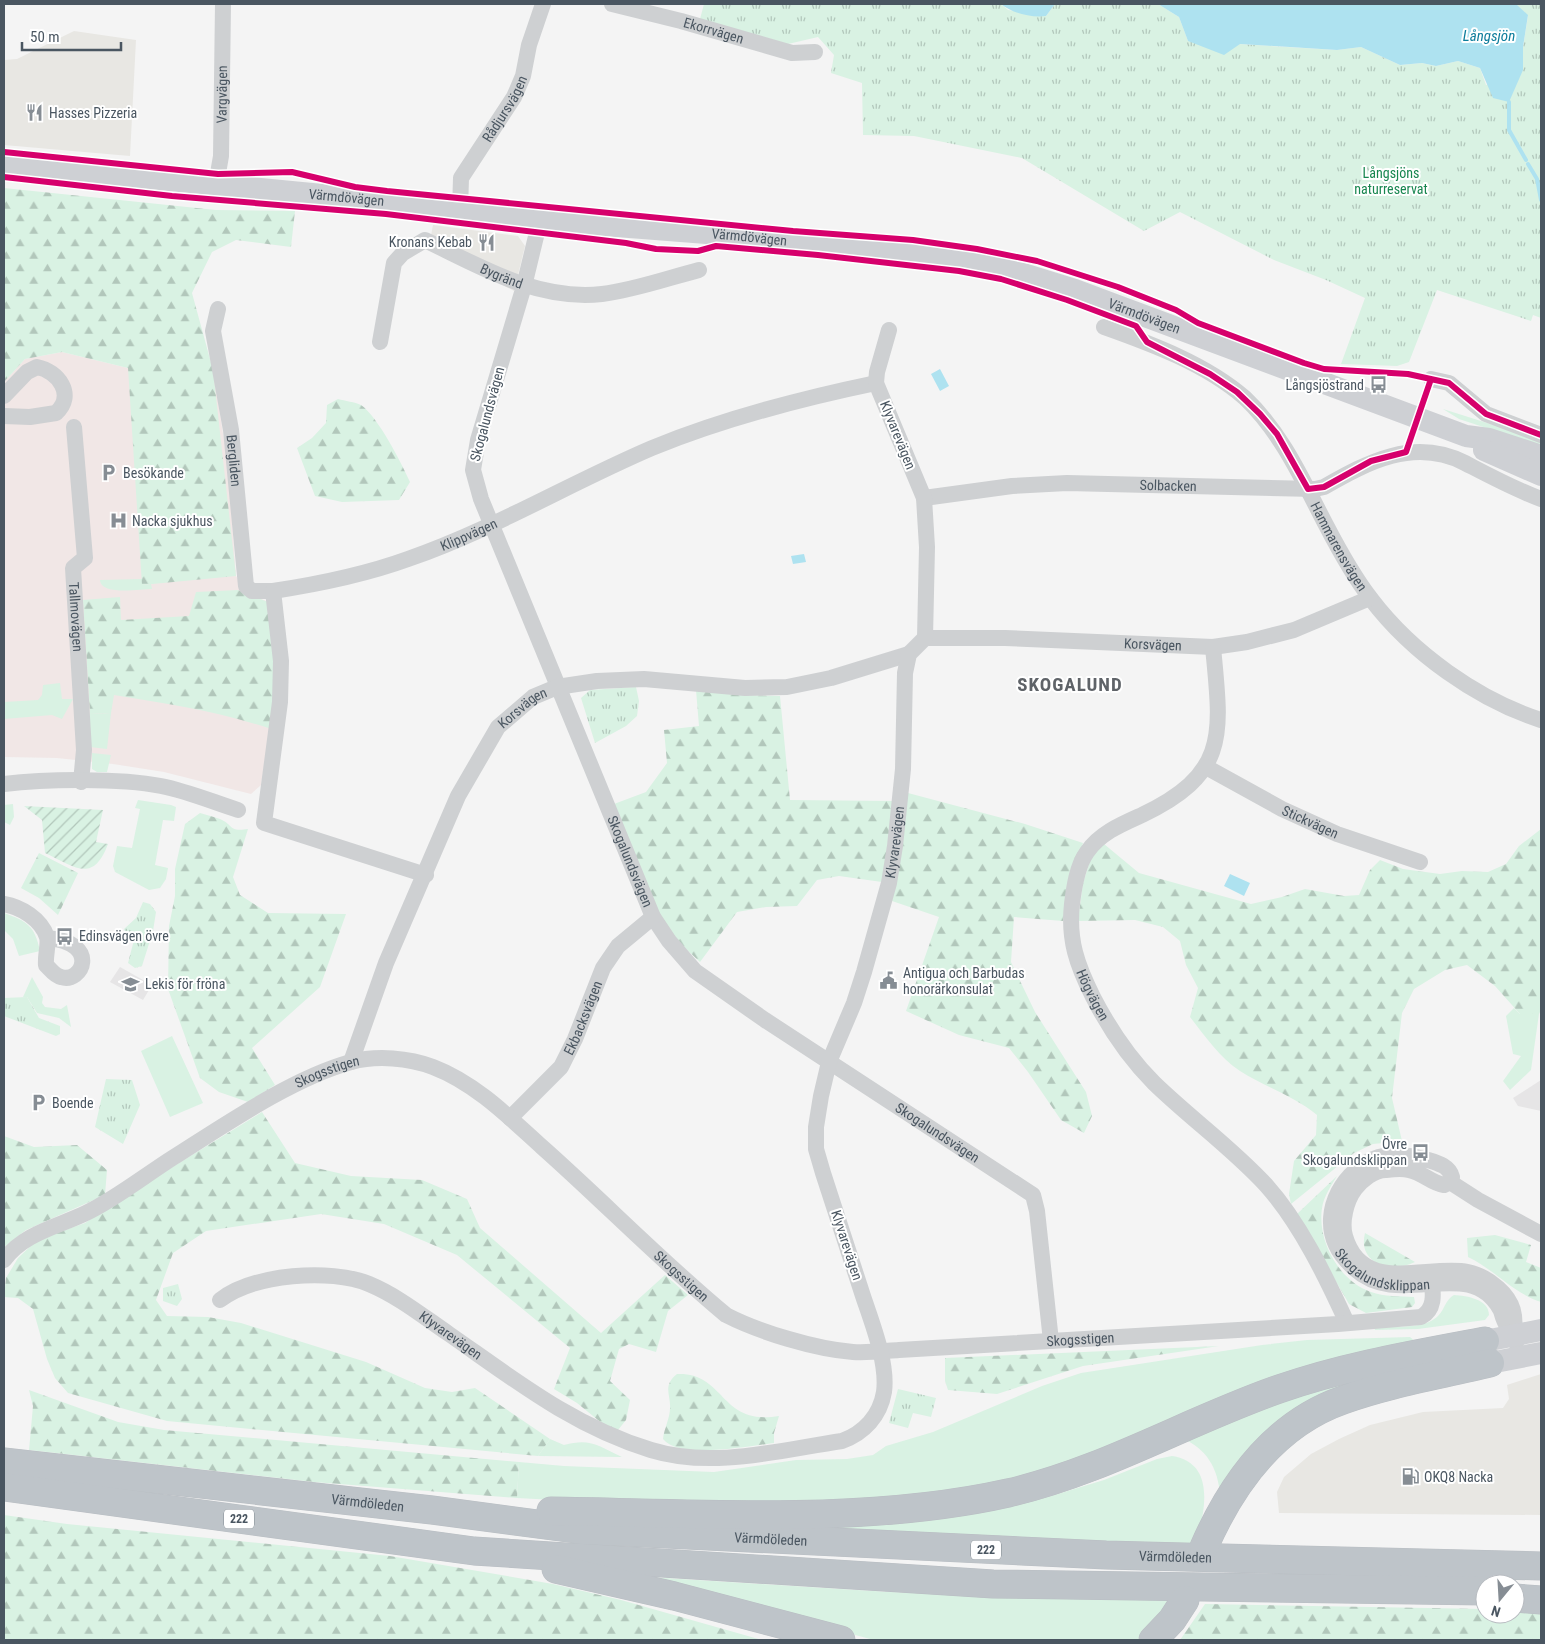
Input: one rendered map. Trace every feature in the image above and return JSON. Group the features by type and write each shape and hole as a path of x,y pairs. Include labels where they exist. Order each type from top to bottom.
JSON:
{"highway":[{"path":"432,1510 827,1513 894,1509 960,1502 1010,1493 1105,1463 1237,1405 1317,1378 1406,1356 1488,1352"},
{"path":"1204,1547 1226,1501 1251,1465 1269,1446 1302,1420 1343,1400 1488,1352"},
{"name":"Värmdöleden","path":"4,1462 432,1510 583,1530 774,1541 1106,1555 1541,1566"},
{"name":"222","path":"4,1487 474,1551 993,1584 1475,1591"},
{"path":"474,1551 674,1596 841,1640"},
{"path":"1432,1590 1475,1594"},
{"path":"1525,1591 1541,1592"},
{"path":"1525,1599 1541,1600"},
{"path":"1153,1640 1172,1620 1185,1600"}],"main road":[{"name":"Värmdövägen","path":"4,164 460,210 540,220 732,235 955,258 1004,268 1106,301 1466,436 1489,439 1526,457 1541,475"},
{"path":"1488,1352 1514,1335 1541,1330"},
{"path":"1488,1352 1519,1358 1541,1353"}],"street":[{"name":"Vargvägen","path":"216,185 220,156 223,4"},
{"name":"Rådjursvägen","path":"460,210 461,178 514,97 523,76 529,46 542,4"},
{"name":"Ekorrvägen","path":"612,4 681,21 792,53 815,52"},
{"name":"Skogalundsvägen","path":"540,220 524,286 486,410 473,470 491,524 653,917 669,941 695,971 829,1062 1033,1195 1037,1211 1051,1341"},
{"name":"Bygränd","path":"380,342 394,263 403,253 425,240 505,279 524,286 566,293 602,294 700,270"},
{"name":"Bergliden","path":"218,309 213,331 231,430 246,586 252,591 273,591"},
{"name":"Hammarensvägen","path":"1104,327 1147,342 1210,374 1237,392 1260,414 1276,434 1308,489 1327,528 1370,598 1403,634 1464,684 1515,712 1541,720"},
{"path":"876,384 877,372 889,330"},
{"path":"4,396 27,372 37,367 57,377 64,388 62,403 56,413 30,417 4,416"},
{"path":"1431,379 1449,383 1486,414 1541,435"},
{"name":"Klippvägen","path":"273,591 354,576 409,559 491,524 644,452 750,412 876,384"},
{"name":"Klyvarevägen","path":"876,384 924,498 927,547 925,638"},
{"name":"Tallmovägen","path":"74,427 85,558 73,568 84,750 81,782"},
{"name":"Solbacken","path":"924,498 1012,486 1068,483 1308,489 1324,487 1371,461 1417,451 1445,455 1509,486"},
{"path":"1526,457 1509,486 1541,499"},
{"path":"273,591 281,661 280,702 264,823 426,875"},
{"name":"Korsvägen","path":"925,638 1005,638 1213,647 1248,642 1294,630 1370,598"},
{"path":"909,654 925,638"},
{"name":"Högvägen","path":"1213,647 1219,712 1217,733 1206,767 1193,783 1176,797 1099,838 1085,855 1075,882 1070,922 1078,968 1109,1025 1140,1068 1255,1174 1292,1220 1347,1323"},
{"name":"Klyvarevägen","path":"220,1300 234,1289 281,1278 322,1275 350,1278 368,1284 421,1315 546,1402 585,1425 654,1451 706,1458 732,1457 842,1441 855,1436 873,1419 882,1399 884,1383 879,1351 816,1149 816,1126 829,1062 854,1003 889,883 896,846 903,770 905,674 909,654"},
{"name":"Korsvägen","path":"351,1062 386,963 426,875 458,796 498,727 533,697 558,687 597,681 644,679 745,688 785,688 831,678 909,654"},
{"name":"Stickvägen","path":"1206,767 1282,809 1337,834 1420,862"},
{"path":"4,784 81,782 161,786 238,810"},
{"path":"4,904 29,914 38,922 48,938"},
{"name":"Ekbacksvägen","path":"510,1118 561,1067 575,1039 603,968 618,946 653,917"},
{"name":"Skogsstigen","path":"4,1260 11,1251 30,1237 87,1213 236,1118 299,1083 351,1062 374,1058 406,1060 433,1067 457,1079 510,1118 726,1315 766,1332 824,1346 853,1352 879,1351 1421,1317 1432,1306 1431,1278"},
{"name":"Skogalundsklippan","path":"1519,1358 1514,1335 1516,1318 1504,1293 1493,1284 1470,1272 1431,1278 1383,1273 1361,1262 1349,1247 1346,1239 1344,1230 1346,1211 1354,1191 1360,1183 1382,1170 1409,1169 1441,1185 1450,1182 1478,1200 1541,1234"}],"shaded area":[{"path":"74,31 136,40 130,156 4,145 4,60 17,59"},
{"path":"433,225 518,236 525,246 514,291 429,246"},
{"name":"Nacka sjukhus","path":"62,352 128,368 213,370 228,465 236,576 248,593 268,602 276,692 261,785 251,794 164,772 113,764 57,758 4,757 4,382 25,359"},
{"name":"Lekis för fröna","path":"120,967 152,985 143,1000 110,982"},
{"path":"1541,1080 1541,1111 1518,1106 1513,1098"},
{"path":"1541,1374 1541,1515 1279,1513 1277,1492 1284,1477 1311,1454 1339,1439 1370,1425 1423,1412 1503,1408 1509,1399 1507,1385"}],"green space":[{"name":"Långsjöns naturreservat","path":"704,4 1001,4 1008,10 1046,16 1055,4 1158,4 1179,17 1188,41 1337,50 1361,47 1400,65 1422,63 1436,66 1458,61 1480,68 1486,85 1523,70 1523,47 1528,16 1516,4 1541,4 1541,318 1533,315 1531,321 1437,290 1409,362 1397,366 1341,364 1365,298 1326,280 1274,260 1180,212 1144,231 1022,158 914,136 863,135 862,83 831,73 834,55 818,37 788,44 700,19"},
{"path":"4,188 216,210 295,211 291,247 236,240 212,252 192,293 213,370 236,576 142,585 128,368 62,352 25,359 4,382"},
{"path":"338,399 361,405 375,419 410,482 399,500 342,502 315,496 297,448 312,438 326,423 327,405"},
{"path":"1443,409 1541,440 1541,446 1459,419"},
{"path":"142,579 142,585 151,584 152,589 114,590 102,585 100,580"},
{"path":"238,590 268,602 274,624 274,730 215,713 114,695 111,713 90,714 83,600 120,597 121,620 189,616 196,592"},
{"path":"60,683 62,699 73,699 62,719 52,715 4,719 4,702 38,700 42,695 43,685"},
{"path":"636,687 639,701 637,716 626,726 595,743 581,698 590,690"},
{"path":"696,690 741,695 780,696 790,800 894,801 882,882 839,876 817,880 797,906 766,907 737,912 700,962 670,934 654,902 614,804 646,792 667,763 664,730 699,726"},
{"path":"111,713 107,749 90,747 90,714"},
{"path":"92,753 111,755 107,772 97,772 92,769"},
{"path":"908,793 1025,824 1083,843 1072,875 1063,921 1014,917 1011,962 1035,1012 1086,1092 1092,1116 1084,1133 1061,1120 1009,1048 959,1035 906,1011 939,917 892,901"},
{"path":"138,800 176,807 174,821 163,820 155,865 168,868 166,879 160,888 149,890 115,872 113,866 117,846 132,848 140,809 135,808"},
{"path":"13,804 14,817 10,825 4,822 4,805"},
{"path":"24,806 103,810 96,842 108,844 102,856 96,864 82,869 45,853 42,820"},
{"path":"200,813 220,819 237,830 248,829 233,877 240,895 268,913 346,914 320,987 252,1048 275,1085 248,1102 219,1092 200,1078 168,989 169,926 175,896 175,869 185,824"},
{"path":"1541,829 1541,1010 1539,1014 1520,1014 1495,986 1467,965 1445,970 1414,989 1402,1013 1392,1098 1402,1141 1373,1144 1354,1153 1291,1204 1289,1194 1294,1161 1316,1135 1317,1115 1299,1102 1240,1071 1226,1060 1207,1039 1190,1017 1198,988 1186,965 1180,941 1163,927 1135,920 1078,921 1083,883 1092,855 1104,844 1139,873 1251,904 1282,897 1305,889 1344,896 1359,895 1370,870 1380,860 1403,869 1440,874 1462,871 1488,872 1506,864 1519,846"},
{"path":"39,853 78,873 58,915 39,898 21,888"},
{"path":"143,902 150,904 156,912 153,931 142,966 135,968 128,963 134,940 127,936 124,929 136,918"},
{"path":"4,913 19,919 29,926 36,936 40,951 19,956 13,939 4,930"},
{"path":"32,977 43,997 42,1003 45,1007 61,1009 67,1005 71,1027 59,1018 37,1013 27,997 23,997"},
{"path":"27,997 39,1018 60,1026 60,1034 56,1036 4,1016 4,998"},
{"path":"1514,1008 1520,1014 1539,1014 1531,1070 1510,1090 1503,1081 1521,1056 1513,1054 1506,1016"},
{"path":"172,1036 203,1103 170,1117 141,1051"},
{"path":"106,1079 132,1080 140,1105 123,1144 95,1127"},
{"path":"262,1112 295,1163 351,1176 422,1180 467,1199 480,1228 601,1333 665,1275 688,1295 668,1311 656,1352 629,1344 619,1349 610,1381 630,1400 626,1420 618,1430 609,1429 577,1403 554,1389 570,1348 457,1255 384,1224 321,1214 206,1231 173,1253 156,1300 167,1316 208,1317 241,1323 366,1362 425,1388 452,1392 475,1388 550,1439 538,1456 167,1421 68,1393 55,1378 47,1359 33,1309 18,1298 4,1297 6,1278 18,1258 37,1240 85,1223 122,1198"},
{"path":"4,1136 34,1147 77,1145 107,1170 105,1195 26,1230 4,1247"},
{"path":"1337,1176 1326,1195 1321,1221 1327,1246 1333,1258 1349,1279 1360,1287 1381,1295 1414,1297 1415,1303 1412,1307 1366,1313 1349,1304 1297,1214"},
{"path":"1365,1233 1415,1262 1397,1267 1379,1264 1366,1253 1364,1244"},
{"path":"1495,1235 1531,1245 1526,1262 1541,1268 1541,1302 1522,1293 1468,1257 1467,1238"},
{"path":"178,1284 182,1299 177,1306 163,1301 163,1288"},
{"path":"1454,1295 1476,1299 1485,1305 1489,1315 1485,1320 1418,1329 1375,1330 1374,1327 1408,1326 1432,1320 1438,1316 1449,1299"},
{"path":"1410,1337 1416,1342 1009,1482 853,1502 592,1502 517,1498 519,1462 564,1466 714,1472 796,1460 847,1459 873,1455 886,1446 933,1432 1042,1386 1081,1373 1262,1345 1307,1340"},
{"path":"1219,1346 1083,1366 997,1394 948,1390 945,1381 945,1358"},
{"path":"677,1374 693,1376 705,1381 733,1407 745,1413 759,1417 779,1416 774,1433 774,1443 732,1449 699,1450 684,1449 672,1445 663,1439 670,1412 668,1387 672,1378"},
{"path":"1360,1376 1376,1379 1220,1494 1217,1476 1210,1460 1198,1447 1181,1438 1238,1413"},
{"path":"898,1389 936,1398 931,1417 913,1413 908,1428 889,1423"},
{"path":"29,1390 118,1422 164,1430 519,1462 517,1498 314,1482 29,1450 33,1406"},
{"path":"550,1439 564,1445 581,1442 594,1444 622,1457 538,1456"},
{"path":"1172,1456 1187,1461 1196,1469 1202,1480 1204,1506 1195,1546 790,1531 843,1523 963,1514 1005,1508 1104,1480 1157,1459"},
{"path":"4,1515 67,1524 390,1556 553,1584 621,1600 762,1640 4,1640"},
{"path":"634,1576 889,1592 1173,1600 1156,1622 1137,1640 874,1640"},
{"path":"1205,1604 1475,1609 1475,1624 1525,1624 1525,1610 1541,1610 1541,1640 1180,1640"},
{"path":"129,1635 177,1640 128,1640"}],"water":[{"path":"1001,4 1055,4 1046,16 1040,16 1016,12"},
{"name":"Långsjön","path":"1158,4 1516,4 1528,15 1523,47 1523,70 1509,102 1493,98 1480,68 1458,61 1436,66 1422,63 1400,65 1361,47 1337,50 1240,44 1224,55 1188,41 1179,17"},
{"path":"940,369 949,386 940,391 931,374"},
{"path":"804,554 806,562 793,564 791,556"},
{"path":"1230,874 1250,883 1244,896 1224,886"}],"waterway":[{"path":"1509,102 1509,130 1526,160"},
{"path":"1528,164 1537,179 1541,200"}],"cycle path":[{"path":"4,152 218,174 292,172 355,187 387,191 793,231 913,240 977,249 1037,261 1118,287 1176,310 1198,323 1324,369 1408,374 1449,383 1486,414 1541,435"},
{"path":"4,177 172,196 386,214 626,243 656,249 698,251 716,246 959,271 1001,279 1067,300 1136,326 1147,342 1210,374 1237,392 1277,434 1308,489 1324,487 1371,461 1406,452 1431,379"}],"place":[{"name":"Hasses Pizzeria","path":"35,113"},
{"name":"Kronans Kebab","path":"486,242"},
{"name":"Långsjöstrand","path":"1378,385"},
{"name":"Besökande","path":"109,473"},
{"name":"Nacka sjukhus","path":"118,521"},
{"name":"Edinsvägen övre","path":"65,936"},
{"name":"Antigua och Barbudas honorärkonsulat","path":"889,981"},
{"name":"Lekis för fröna","path":"131,984"},
{"name":"Boende","path":"38,1103"},
{"name":"Övre Skogalundsklippan","path":"1421,1152"},
{"name":"OKQ8 Nacka","path":"1410,1477"}],"district":[{"name":"SKOGALUND","path":"1070,684"}]}
